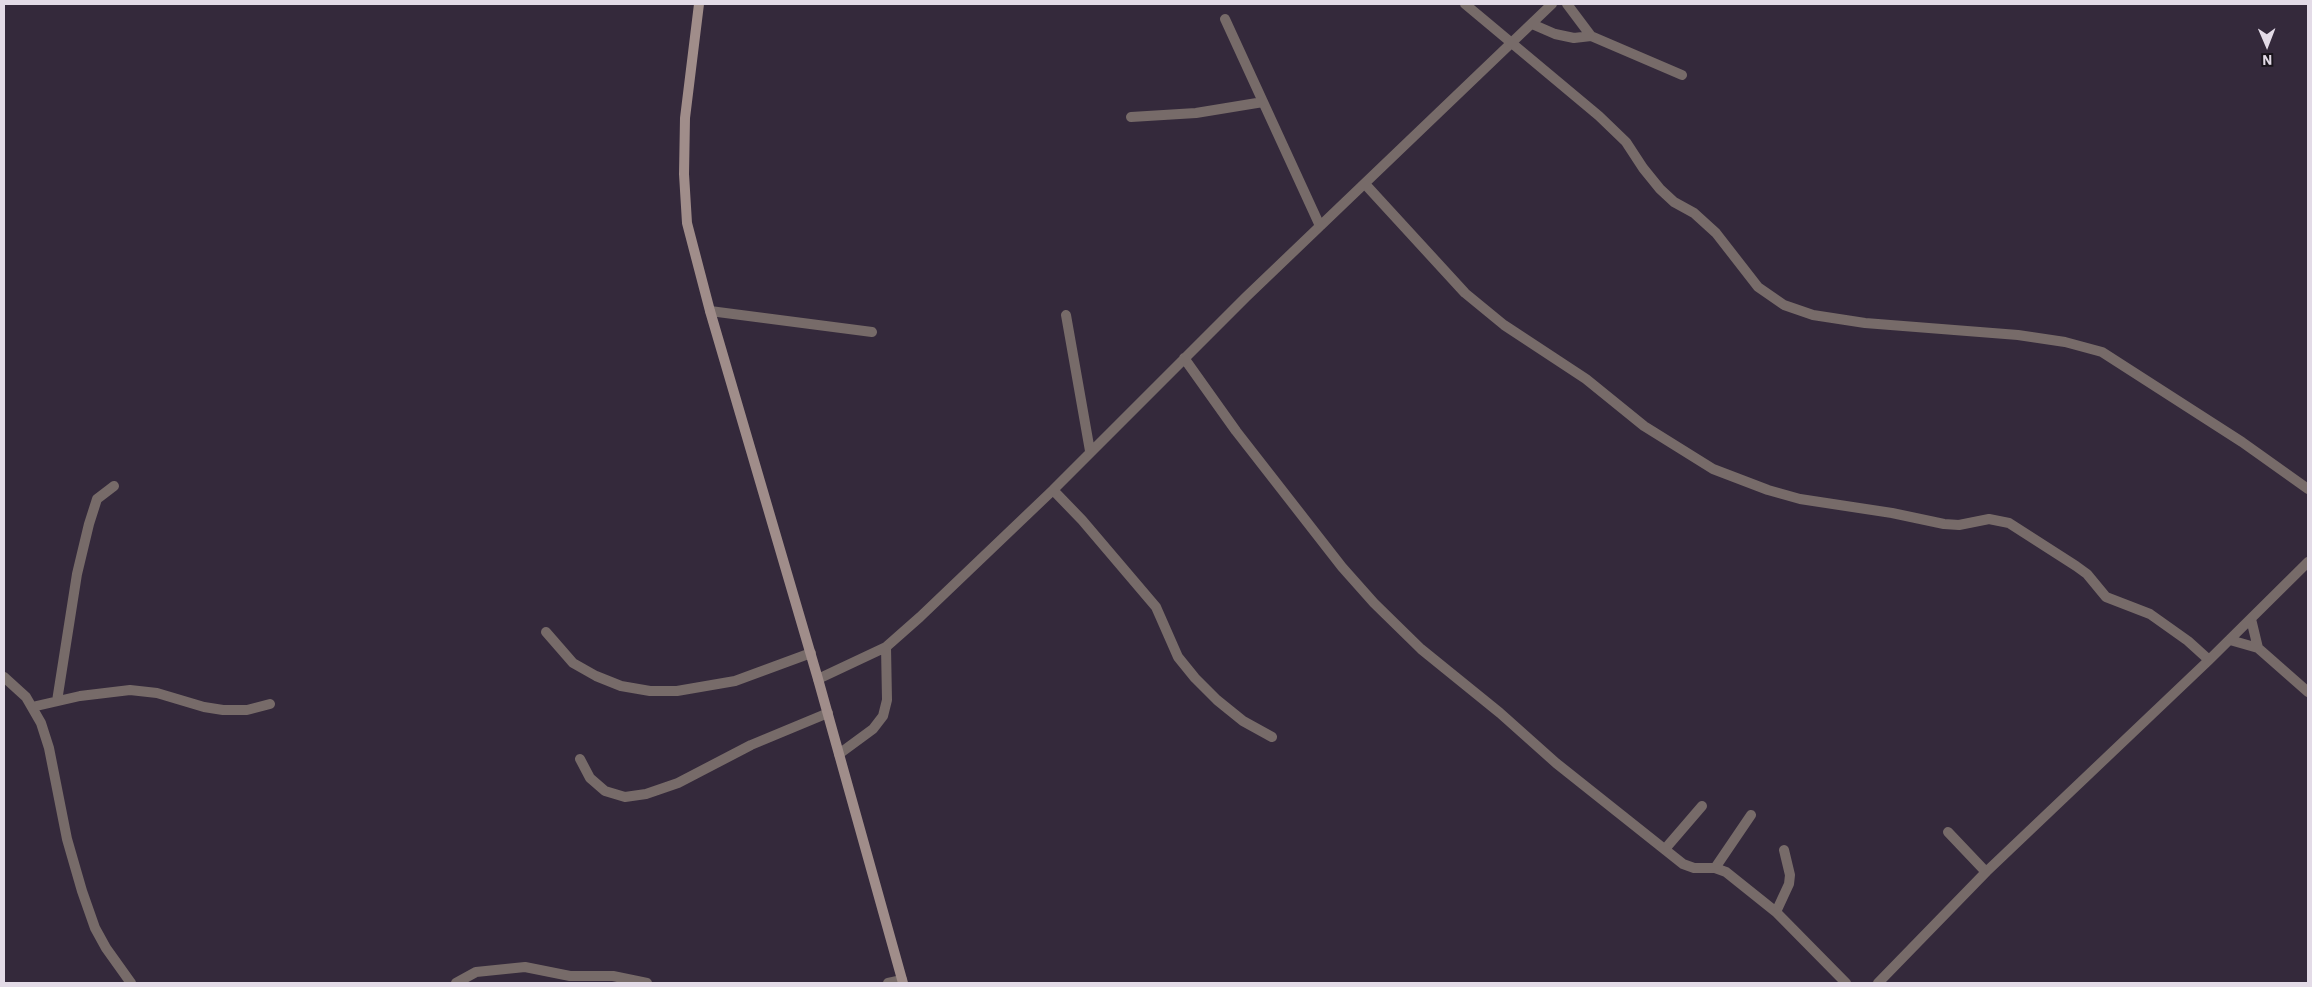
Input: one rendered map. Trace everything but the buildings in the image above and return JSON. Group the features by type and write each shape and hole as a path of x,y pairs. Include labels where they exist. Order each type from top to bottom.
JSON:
{"street":[{"path":"699,4 685,118 684,174 687,223 710,311 811,653 903,982 888,983"},
{"path":"1465,4 1599,116 1626,142 1660,189 1674,202 1694,213 1716,233 1758,287 1784,304 1813,315 1856,322 2018,335 2064,342 2102,352 2242,442 2308,489"},
{"path":"818,679 886,647 920,617 1053,490 1184,358 1320,226 1552,4"},
{"path":"1566,4 1591,36 1682,74"},
{"path":"1224,19 1320,226"},
{"path":"1532,24 1555,34 1574,38 1591,36"},
{"path":"1131,117 1196,113 1263,102"},
{"path":"1365,184 1465,293 1504,325 1586,379 1644,426 1713,469 1768,490 1800,499 1892,513 1944,524 1959,525 1988,519 2009,523 2087,574 2106,597 2150,614 2188,641 2209,660"},
{"path":"710,311 872,332"},
{"path":"1066,314 1090,451"},
{"path":"1184,358 1309,526 1374,603 1421,649 1500,713 1556,763 1683,864 1694,868 1715,868 1726,872 1776,912 1846,983"},
{"path":"56,701 77,574 89,524 97,499 114,486"},
{"path":"1053,490 1082,520 1156,607 1178,657 1195,678 1217,700 1243,720 1272,737"},
{"path":"1878,983 1986,872 2230,640 2308,562"},
{"path":"2251,619 2258,648"},
{"path":"546,632 573,663 596,676 621,686 650,691 677,691 735,681 811,653"},
{"path":"2230,640 2258,648 2308,692"},
{"path":"839,754 873,729 883,716 886,700 886,647"},
{"path":"4,677 26,697 41,723 49,748 67,839 95,928 106,948 131,983"},
{"path":"32,706 108,691 130,690 156,693 204,707 223,710 247,710 270,704"},
{"path":"580,759 590,778 605,791 625,797 646,794 678,783 751,745 828,713"},
{"path":"1665,849 1702,806"},
{"path":"1715,868 1751,815"},
{"path":"1948,832 1986,872"},
{"path":"1776,912 1789,884 1790,875 1784,850"},
{"path":"456,983 476,972 525,967 570,976 613,976 647,983"}]}
